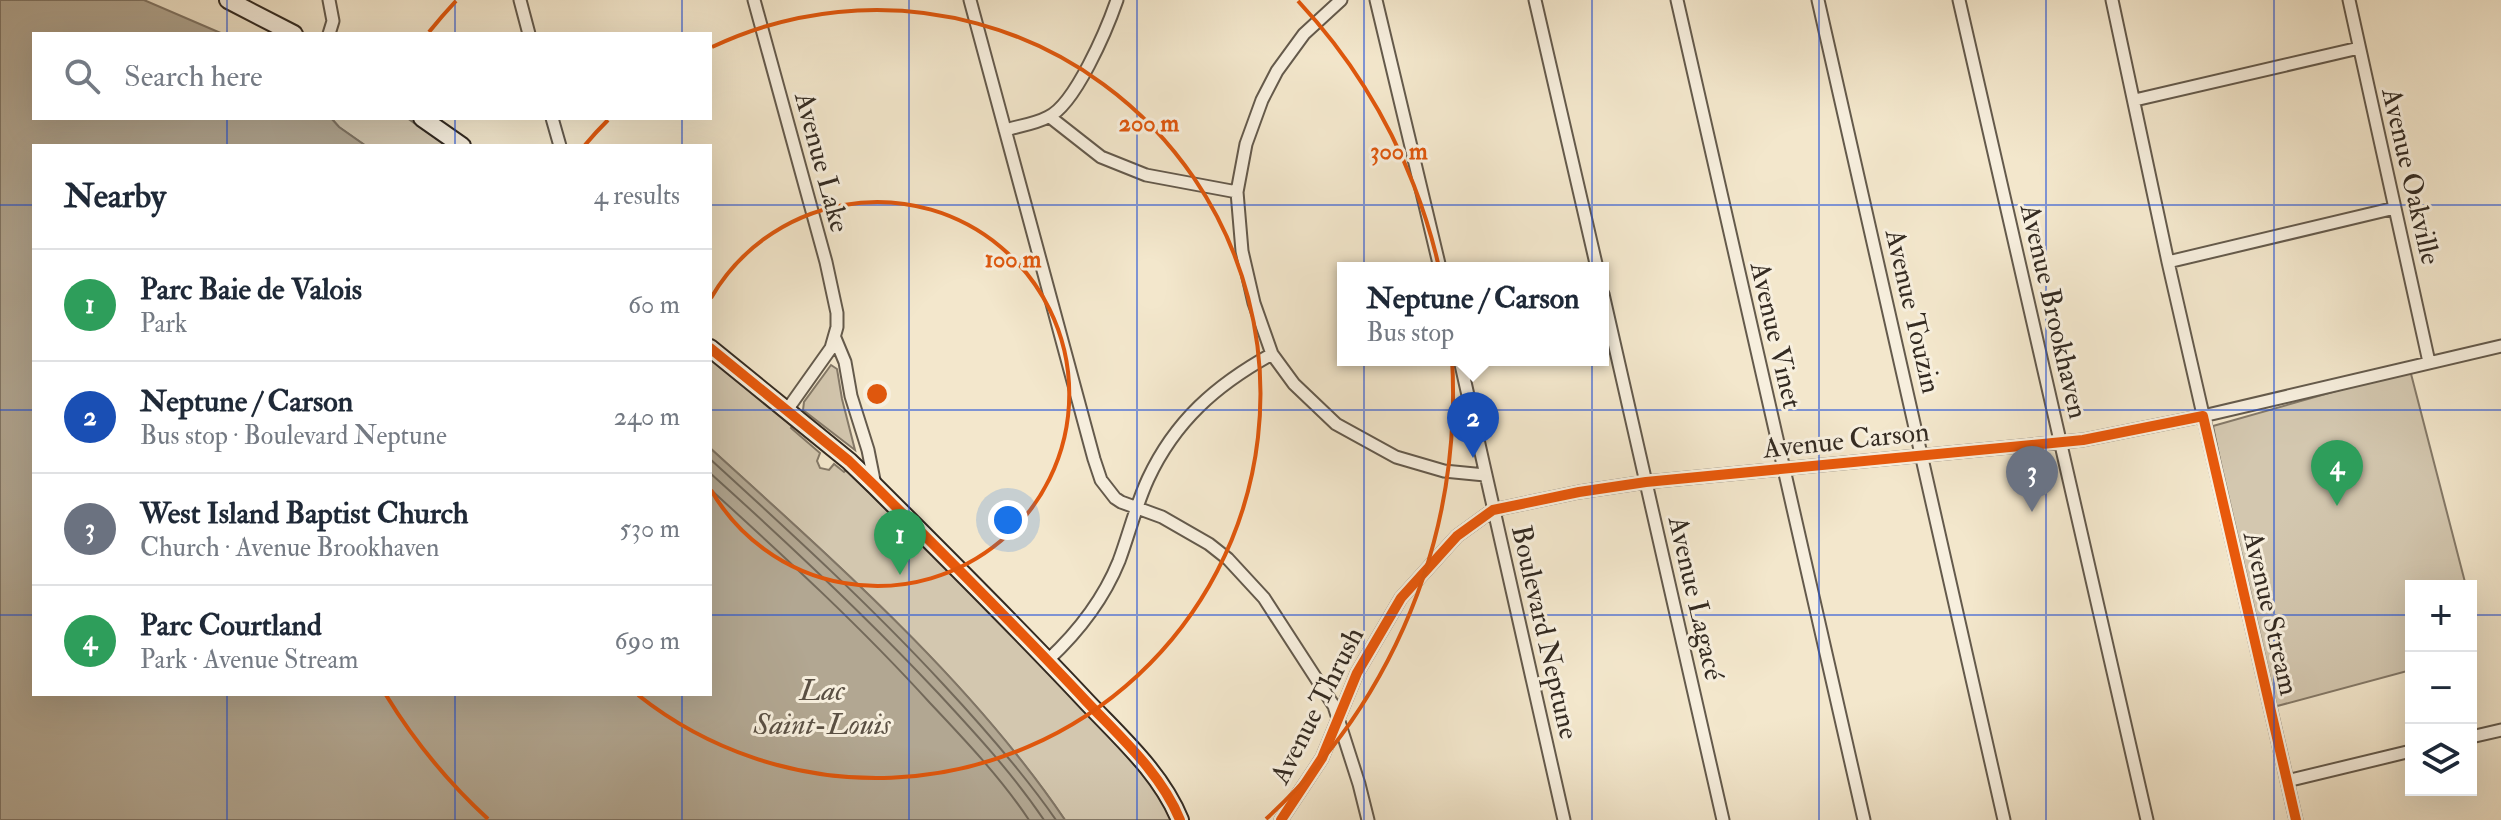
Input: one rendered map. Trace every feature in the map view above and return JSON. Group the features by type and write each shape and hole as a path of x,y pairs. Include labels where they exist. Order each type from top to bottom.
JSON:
{"street":[{"path":"228,0 290,32"},
{"path":"329,0 333,21 330,32"},
{"path":"520,0 528,32"},
{"name":"Avenue Lake","path":"754,0 837,305 835,338 845,362 875,486"},
{"path":"970,0 1099,473 1115,498 1162,517 1198,537 1219,551 1249,580 1306,660 1334,706 1368,820"},
{"path":"1005,130 1050,117 1069,95 1094,57 1117,0"},
{"path":"1341,0 1304,34 1277,71 1262,100 1246,144 1237,192 1245,264 1254,303 1272,354 1294,384 1336,424 1396,457 1444,471 1485,475"},
{"path":"1376,0 1439,262"},
{"path":"1535,0 1596,262"},
{"name":"Avenue Vinet","path":"1677,0 1864,820"},
{"name":"Avenue Touzin","path":"1818,0 2004,820"},
{"name":"Avenue Brookhaven","path":"1959,0 2147,820"},
{"name":"Avenue Stream","path":"2112,0 2168,262 2296,820"},
{"name":"Avenue Oakville","path":"2349,0 2429,362"},
{"path":"2135,100 2359,48"},
{"path":"1050,117 1101,157 1146,175 1237,192"},
{"path":"425,120 459,144"},
{"path":"553,120 559,144"},
{"path":"2168,262 2395,208"},
{"name":"Avenue Lagacé","path":"1609,320 1723,820"},
{"path":"787,410 825,358 835,338"},
{"name":"Avenue Carson","path":"1493,510 1646,482 2083,440 2203,416 2501,346"},
{"path":"712,350 875,486 1048,660 1148,769 1170,799 1180,820"},
{"path":"1048,660 1103,593 1119,561 1155,466 1194,410 1219,388 1272,354"},
{"name":"Boulevard Neptune","path":"1461,366 1564,820"},
{"name":"Avenue Thrush","path":"1281,820 1322,758 1357,673 1401,598 1457,536 1493,510"},
{"path":"2477,736 2501,730"},
{"path":"2287,781 2405,752"}],"shaded area":[{"path":"333,120 410,120 444,144 363,144"},
{"path":"712,361 820,453 817,461 820,468 829,470 834,464 844,472 846,470 970,593 1136,766 1156,792 1171,820 1065,820 1028,768 987,719 899,624 712,450"},
{"path":"831,365 837,369 855,450 803,410 804,402"},
{"path":"2410,370 2464,580 2405,580 2405,672 2270,708 2213,426"}],"water":[{"name":"Lac Saint-Louis","path":"0,0 144,0 218,32 32,32 32,120 333,120 363,144 32,144 32,696 712,696 712,450 852,579 944,671 1028,769 1065,820 0,820"}],"cycle path":[{"path":"712,350 849,461 955,566 1139,756 1162,787 1180,820"},
{"path":"1281,820 1322,758 1357,673 1401,598 1457,536 1493,510 1646,482 2083,440 2203,416 2296,820"}],"place":[{"name":"Neptune / Carson","path":"1473,458"},
{"name":"Parc Courtland","path":"2337,506"},
{"name":"West Island Baptist Church","path":"2032,512"},
{"name":"Parc Baie de Valois","path":"900,575"}]}
